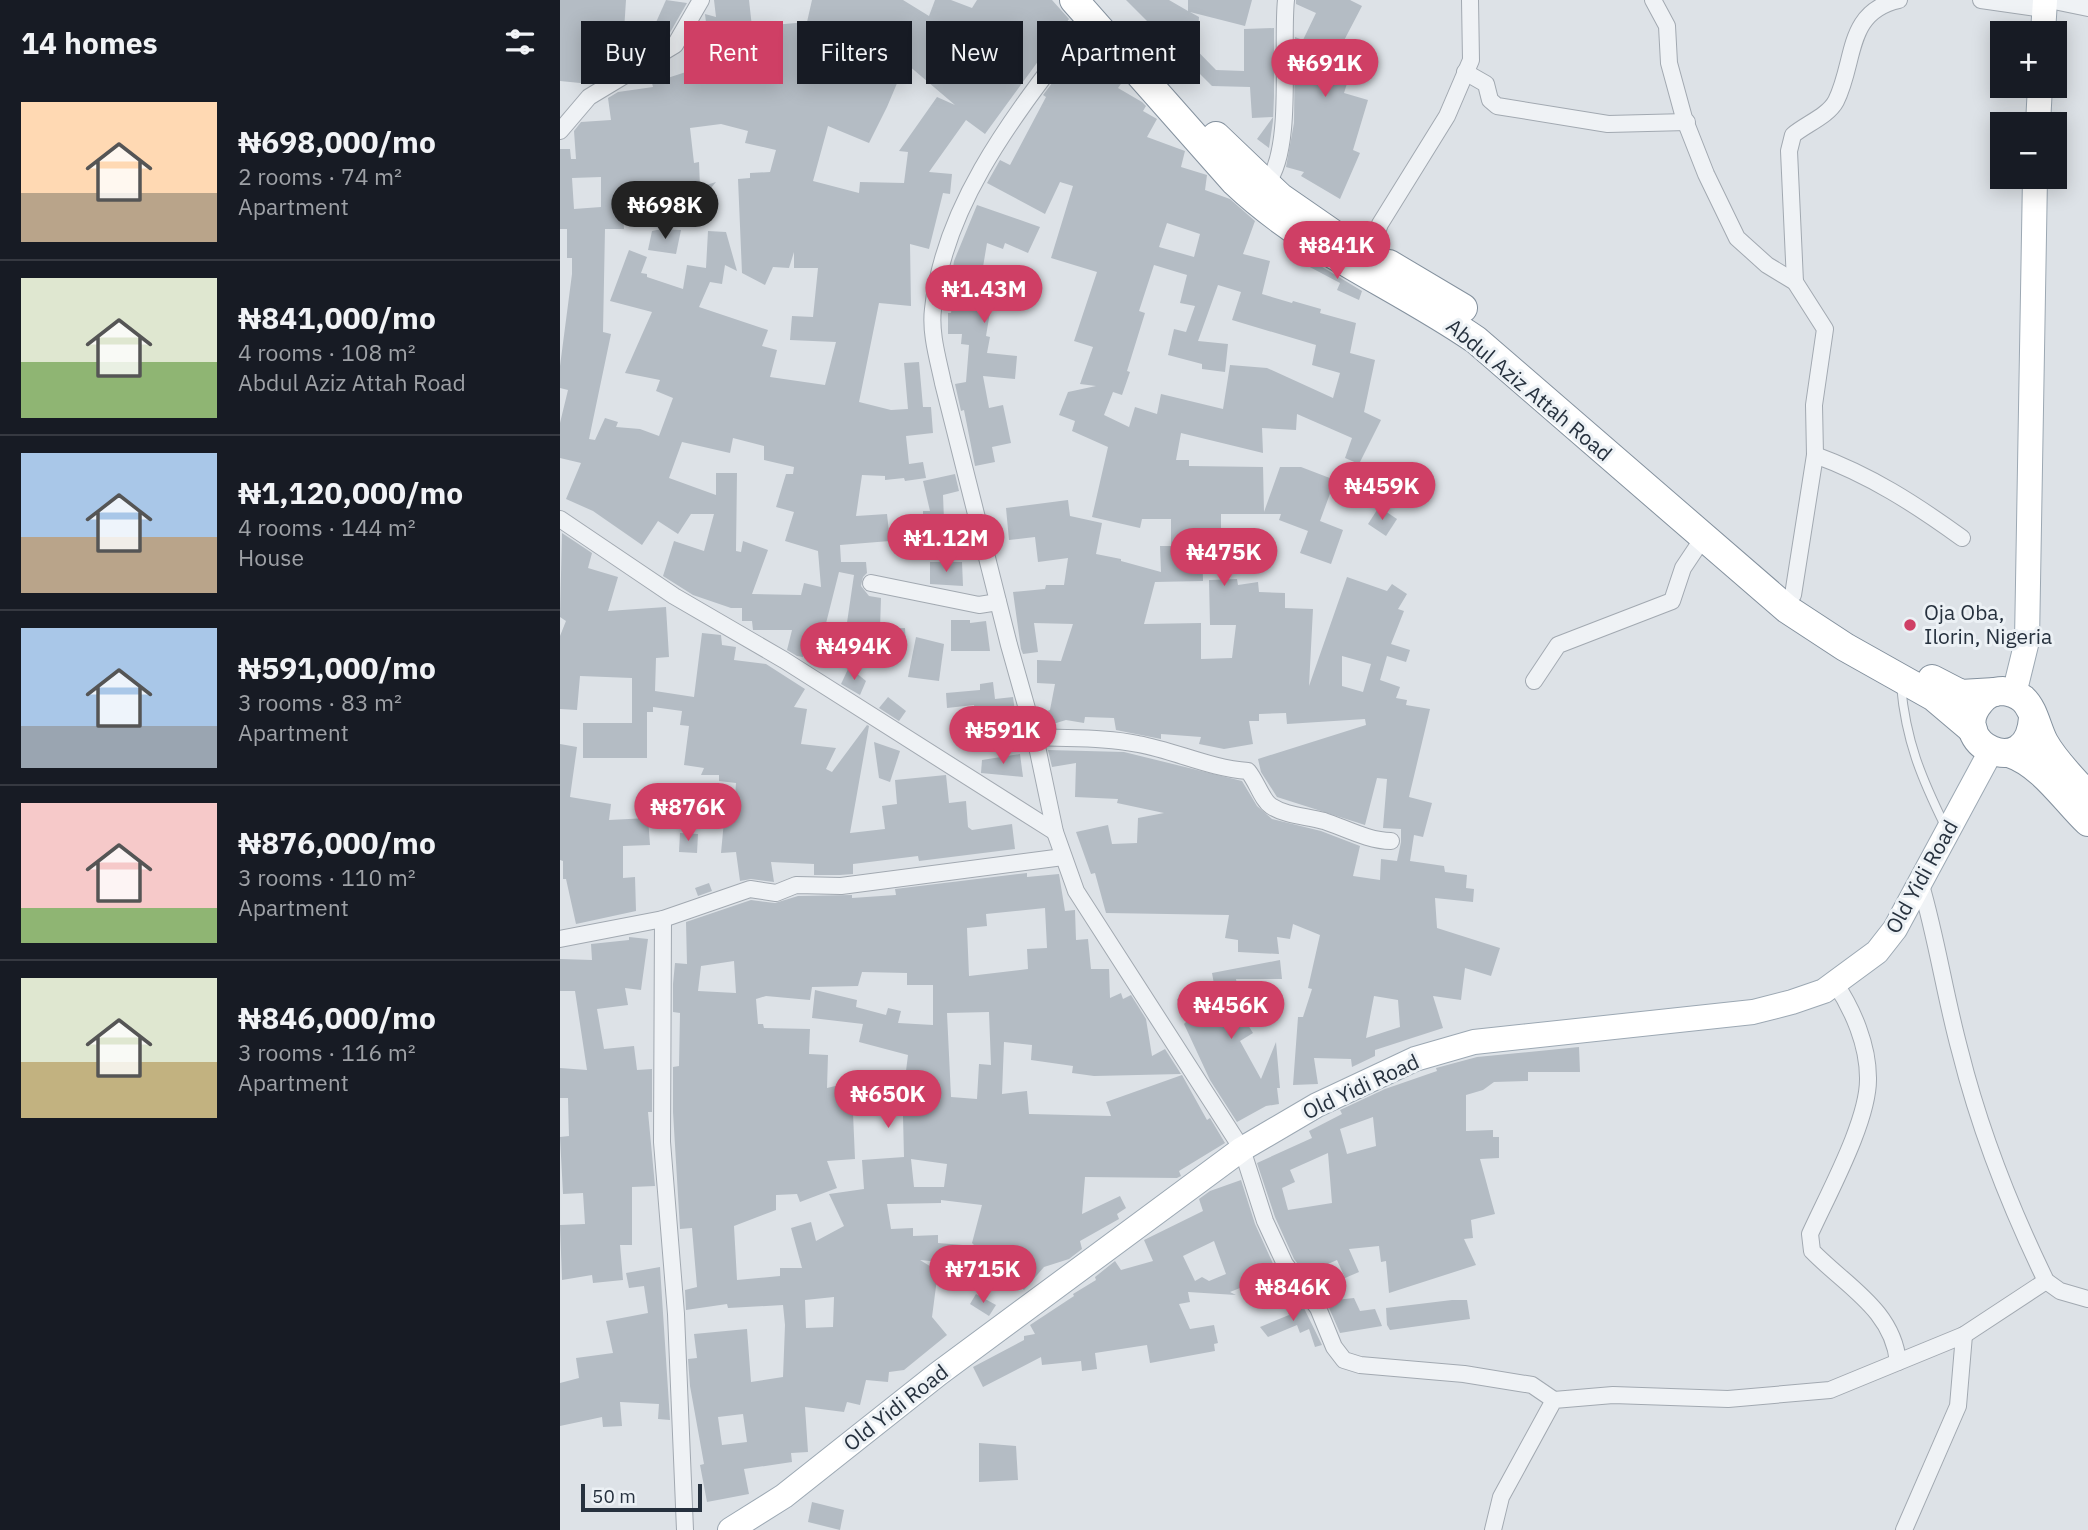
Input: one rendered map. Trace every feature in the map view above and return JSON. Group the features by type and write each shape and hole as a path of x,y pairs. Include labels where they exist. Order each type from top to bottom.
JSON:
{"highway":[{"name":"Abdul Aziz Attah Road","path":"1086,6 1266,183 1314,222 1381,267 1476,341 1703,538 1811,627 1934,697 1991,745 2035,768 2088,822"},
{"name":"Abdul Aziz Attah Road","path":"1086,6 1259,205 1307,240 1381,267 1437,292 1503,339 1793,595 1850,634 1961,694 1972,696 2005,693"},
{"path":"2033,718 2032,732 2027,741 1991,745 1973,713 1978,704 2005,693 2023,699 2033,718 2052,755 2088,796"}],"main road":[{"path":"2005,693 2026,640 2035,189"},
{"name":"Old Yidi Road","path":"730,1530 784,1496 937,1374 1242,1149 1317,1105 1415,1059 1474,1042 1753,1012 1825,991 1877,952 1921,885 1991,745"}],"street":[{"path":"560,131 589,97 676,45 701,0"},
{"path":"1266,183 1275,173 1281,144 1286,0"},
{"path":"1381,267 1380,224 1447,116 1471,60 1470,0"},
{"path":"1653,0 1667,26 1668,63 1687,122 1706,174 1737,238 1767,265 1795,282 1821,318 1825,329 1814,405 1815,455 1793,595"},
{"path":"1795,282 1789,151 1793,135 1824,115 1836,102 1863,19 1874,8 1899,0"},
{"path":"1981,0 2045,11 2088,8"},
{"path":"1086,6 1000,137 960,212 942,259 932,311 935,350 1035,737 1055,832 1076,891 1242,1149 1265,1221 1286,1264 1318,1307 1334,1347 1344,1360 1360,1365 1464,1374 1532,1385 1554,1399 1613,1395 1728,1399 1830,1390 1964,1335 2046,1281"},
{"path":"1465,72 1486,84 1490,100 1497,106 1608,124 1687,122"},
{"path":"1815,455 1847,466 1894,490 1962,538"},
{"path":"560,519 674,596 784,660 1055,832"},
{"path":"1534,681 1558,645 1672,601 1684,568 1703,538"},
{"path":"871,583 979,605 998,602"},
{"path":"1035,737 1136,743 1177,753 1219,769 1248,771 1261,786 1263,798 1274,808 1362,833 1378,841 1391,841"},
{"path":"560,939 663,919 750,889 776,893 796,885 841,886 1063,857"},
{"path":"1921,885 1938,944 1959,1051 1997,1171 2046,1281 2060,1291 2088,1299"},
{"path":"663,919 662,1142 676,1314 685,1530"},
{"path":"1835,983 1849,1004 1860,1033 1868,1078 1865,1101 1853,1134 1810,1234 1812,1251 1874,1307 1890,1327 1898,1362"},
{"path":"1905,1530 1958,1406 1964,1335"},
{"path":"1493,1530 1501,1497 1554,1399"}],"lane":[{"path":"1900,680 1908,739 1919,773 1948,832"}],"building":[{"path":"560,0 626,0 625,21 581,21 581,83 560,81"},
{"path":"666,0 687,3 670,33 670,21 657,21"},
{"path":"714,0 749,0 751,21 706,21 705,14 716,17"},
{"path":"812,0 903,0 929,16 935,0 951,0 972,8 977,0 1052,0 1069,19 1037,21 1037,63 1023,82 1023,21 926,21 926,80 912,68 912,21 807,21"},
{"path":"1126,0 1169,0 1188,11 1188,0 1252,0 1245,26 1190,12 1199,17 1199,21 1147,21"},
{"path":"1296,0 1350,0 1362,6 1338,52 1355,58 1344,93 1368,100 1353,150 1360,153 1340,199 1301,176 1304,172 1286,167 1294,123 1295,37 1303,40 1316,13 1296,4"},
{"path":"797,23 797,84 897,84 869,143 828,126 813,181 859,193 860,182 904,183 908,152 899,151 937,97 955,105 930,84 1022,84 985,134 966,120 929,172 952,174 950,194 943,193 929,249 910,244 911,306 879,303 859,402 891,410 908,409 904,363 919,362 923,407 931,407 933,433 906,436 909,464 923,462 926,478 905,481 904,478 885,480 885,476 862,475 856,516 887,514 890,541 840,545 841,562 866,562 867,573 861,586 869,596 881,598 880,629 905,628 906,645 844,643 854,575 839,572 821,643 805,643 803,657 797,656 787,650 792,630 753,630 752,621 742,621 742,608 731,608 693,595 663,576 674,541 704,551 714,514 691,514 678,534 658,521 642,545 593,511 566,499 581,463 560,458 560,423 568,390 560,388 560,366 572,258 567,258 567,229 560,229 560,149 570,149 571,159 576,159 574,131 581,122 611,120 608,98 618,92 653,87 652,84 670,84 670,77 684,73 684,84 783,84 783,24","holes":["721,124 748,131 745,143 776,150 770,172 750,173 750,178 738,179 742,273 765,285 773,267 789,268 794,252 794,268 818,268 813,317 792,316 790,340 836,342 825,385 770,377 777,350 762,346 768,330 699,307 710,282 722,284 725,265 737,271 726,232 708,231 706,268 687,265 683,289 641,273 647,257 629,250 610,301 652,312 625,373 660,380 656,391 673,398 659,436 640,429 616,427 618,422 605,418 595,440 589,439 611,334 603,332 605,229 624,229 623,215 636,215 635,200 701,200 716,182 700,187 699,162 694,163 690,128","601,177 601,207 574,209 572,178","733,438 764,446 764,460 794,467 793,474 786,474 776,507 794,512 785,541 818,551 821,587 804,583 801,595 752,594 768,550 743,541 741,552 736,551 737,473 716,473 716,495 669,478 682,442 730,453"]},
{"path":"1274,28 1273,121 1269,148 1257,139 1273,117 1252,118 1250,87 1212,86 1200,74 1200,54 1216,70 1244,71 1244,29"},
{"path":"1051,84 1121,84 1118,88 1142,102 1146,106 1143,111 1157,119 1147,137 1185,151 1181,167 1207,175 1205,190 1230,199 1255,221 1243,254 1270,261 1262,294 1321,309 1320,313 1356,323 1350,353 1375,360 1364,412 1381,420 1359,464 1345,458 1352,438 1297,414 1296,430 1262,428 1263,453 1181,433 1176,460 1189,460 1189,466 1263,467 1264,512 1280,467 1301,467 1335,480 1320,521 1343,530 1331,564 1300,553 1308,531 1279,520 1281,514 1221,514 1221,538 1202,538 1203,581 1155,582 1144,624 1201,623 1201,659 1232,658 1236,625 1210,625 1209,580 1237,579 1238,585 1258,582 1259,592 1285,593 1285,608 1313,609 1309,686 1347,577 1387,591 1392,584 1407,594 1398,609 1404,611 1391,644 1410,650 1406,662 1387,656 1380,680 1400,687 1396,698 1407,700 1406,705 1430,709 1409,797 1432,803 1423,837 1414,835 1410,861 1444,866 1445,872 1467,875 1466,888 1474,889 1473,902 1435,898 1437,928 1500,948 1491,976 1465,968 1461,1000 1433,996 1443,1028 1375,1050 1375,1056 1352,1067 1351,1059 1314,1058 1318,1084 1293,1085 1298,1017 1303,1017 1312,989 1308,988 1320,935 1293,924 1290,939 1277,937 1279,954 1238,952 1238,940 1225,938 1229,915 1106,913 1095,873 1091,874 1076,832 1108,825 1112,844 1137,843 1138,818 1164,813 1117,803 1118,799 1075,797 1076,763 1052,767 1048,750 1124,752 1242,781 1257,806 1272,819 1321,831 1360,846 1353,876 1380,880 1381,859 1397,861 1401,829 1383,828 1387,779 1377,778 1365,825 1277,797 1261,772 1258,759 1366,725 1365,719 1287,724 1286,713 1259,714 1259,721 1249,721 1253,744 1224,749 1199,744 1201,737 1161,734 1161,739 1116,730 1114,718 1085,717 1084,723 1066,720 1043,727 1039,713 1050,710 1055,684 1037,683 1037,660 1061,661 1073,624 1034,623 1038,652 1023,654 1013,592 1045,589 1046,585 1064,585 1068,558 1038,562 1035,537 1009,540 1006,508 1068,500 1070,516 1102,523 1096,554 1161,572 1160,546 1171,546 1171,519 1142,519 1140,528 1092,517 1108,447 1072,431 1075,421 1059,415 1068,392 1096,386 1080,384 1093,347 1074,341 1097,272 1051,258 1073,186 1060,182 1045,214 987,183 1000,160 1010,165 1046,97 1043,95","holes":["1167,223 1200,234 1194,257 1159,247","1154,265 1187,275 1180,303 1195,306 1186,332 1174,329 1168,355 1202,364 1202,369 1225,372 1228,344 1198,341 1218,285 1241,292 1232,320 1316,345 1312,365 1340,373 1333,398 1267,368 1230,365 1223,409 1161,394 1157,414 1135,407 1129,427 1104,415 1113,392 1122,395 1130,372 1127,371 1145,313 1139,311","1342,656 1371,664 1363,692 1342,686","1374,996 1398,1000 1400,1027 1366,1038"]},
{"path":"977,205 1040,227 1028,253 1005,243 1003,249 987,243 980,285 1023,292 1021,311 991,306 986,336 990,337 987,353 1017,356 1015,379 983,376 989,408 1003,405 1011,443 992,447 995,462 975,466 964,410 961,411 955,384 966,382 969,345 961,344 962,334 948,334 948,313 951,313 957,269 953,268 954,261"},
{"path":"681,230 676,254 648,250 652,231"},
{"path":"1309,259 1362,291 1359,300 1337,290 1340,283 1306,265"},
{"path":"955,474 959,491 943,495 944,520 961,518 962,534 921,538 920,522 923,522 923,511 930,511 923,481"},
{"path":"1379,507 1397,519 1386,536 1368,524"},
{"path":"562,533 592,553 588,568 618,577 608,611 666,607 669,657 656,658 655,691 694,697 702,633 721,635 722,645 736,647 734,660 766,664 805,689 794,707 807,709 801,744 836,748 826,769 832,772 867,725 869,726 850,833 885,829 882,806 897,804 895,780 946,775 949,803 966,801 968,827 972,830 1012,824 1015,849 919,861 918,856 853,864 853,874 840,875 814,875 814,864 771,862 774,882 751,879 740,881 736,852 721,853 725,810 734,811 736,783 719,781 719,775 701,775 704,768 684,765 689,726 680,725 682,711 653,707 653,712 647,712 647,758 583,758 583,723 632,723 632,678 580,676 577,710 560,709 560,636 566,621 560,617"},
{"path":"930,562 962,562 963,586 930,584"},
{"path":"951,620 970,620 970,623 986,621 990,651 951,651"},
{"path":"916,637 944,644 939,681 908,677"},
{"path":"849,667 866,681 860,695 841,684"},
{"path":"993,682 995,699 1013,697 1018,734 979,745 974,705 947,708 946,693 980,690 980,684"},
{"path":"888,697 906,711 899,721 879,708"},
{"path":"874,742 900,751 890,782 879,778"},
{"path":"560,744 577,747 570,797 611,804 609,820 648,818 650,845 623,846 623,878 635,877 636,911 576,924 566,879 563,879 563,861 560,860"},
{"path":"1020,754 1023,777 981,773 982,760"},
{"path":"680,833 698,834 697,853 679,852"},
{"path":"1027,873 1027,877 1059,874 1065,911 1075,910 1076,940 1088,939 1091,969 1109,969 1110,998 1121,993 1123,999 1131,995 1146,1019 1152,1056 1165,1049 1181,1074 1094,1076 1072,1073 1073,1066 1031,1060 1032,1045 1004,1042 1002,1094 1027,1091 1029,1114 1111,1116 1106,1102 1182,1075 1207,1120 1210,1118 1225,1143 1179,1171 1181,1176 1177,1178 1085,1177 1082,1214 1120,1196 1126,1208 1117,1214 1119,1219 1080,1241 1082,1249 1069,1259 1044,1267 1024,1290 981,1251 979,1266 920,1260 938,1271 932,1317 947,1335 904,1370 889,1372 888,1382 866,1380 860,1405 847,1402 844,1412 805,1407 808,1452 791,1453 792,1462 744,1469 749,1494 707,1502 700,1465 704,1464 690,1386 688,1359 697,1358 694,1334 747,1329 751,1382 783,1377 785,1325 783,1305 728,1308 727,1304 686,1310 685,1290 697,1287 692,1228 680,1229 673,1067 679,1066 680,1013 673,1012 673,984 675,963 687,964 686,922 751,900 775,903 798,896 852,895 852,898 896,895 895,889","holes":["1045,908 1047,948 1027,949 1028,969 969,976 967,928 987,926 986,914","734,961 736,993 698,991 701,966","862,972 907,973 907,985 933,985 933,1025 898,1023 901,1011 888,1008 886,1015 856,1007 857,1000 815,990 812,1018 863,1024 859,1042 908,1055 905,1079 873,1077 827,1088 828,1055 809,1054 810,1029 764,1028 763,1024 758,1024 756,999 766,996 810,1000 812,987 858,986","989,1012 991,1065 979,1064 977,1099 951,1097 947,1013","853,1113 903,1116 904,1157 862,1160 864,1189 829,1194 844,1226 816,1241 811,1222 791,1228 802,1268 780,1268 780,1276 737,1280 734,1226 776,1210 776,1195 797,1194 800,1202 837,1188 827,1161 855,1159","911,1159 947,1164 944,1187 914,1187","941,1200 982,1205 972,1243 975,1246 938,1243 938,1235 913,1236 913,1228 891,1229 887,1204 941,1203","834,1297 833,1327 806,1328 805,1300","743,1414 747,1442 722,1445 718,1417"]},
{"path":"709,883 712,891 698,896 695,888"},
{"path":"629,937 648,939 641,990 625,988 628,1005 597,1009 604,1049 634,1046 637,1070 652,1069 652,1112 648,1112 655,1186 632,1187 632,1245 620,1245 623,1280 593,1283 592,1275 562,1280 560,1225 585,1224 583,1193 563,1194 560,1137 569,1136 568,1098 560,1098 560,1068 587,1070 575,991 560,991 560,959 592,960 591,944 629,940"},
{"path":"1280,960 1282,979 1236,979 1243,1017 1231,1018 1248,1025 1253,1033 1240,1041 1261,1079 1276,1042 1280,1088 1277,1088 1279,1104 1266,1106 1237,1122 1210,1080 1184,1024 1186,1022 1177,999 1214,984 1212,973"},
{"path":"1579,1047 1580,1072 1528,1072 1528,1081 1494,1082 1483,1090 1466,1095 1466,1131 1493,1130 1493,1137 1499,1137 1499,1158 1480,1159 1495,1214 1471,1220 1473,1238 1464,1239 1476,1265 1389,1293 1386,1261 1381,1262 1379,1246 1349,1249 1359,1272 1345,1278 1337,1260 1312,1271 1318,1290 1294,1259 1275,1217 1257,1163 1312,1138 1309,1131 1342,1114 1340,1110 1385,1089 1437,1071 1436,1068 1477,1057","holes":["1373,1117 1376,1146 1347,1154 1340,1129","1328,1153 1332,1203 1288,1210 1282,1188 1295,1182 1290,1170"]},
{"path":"1241,1180 1255,1224 1275,1268 1298,1298 1285,1304 1273,1278 1241,1291 1240,1288 1230,1292 1236,1295 1188,1292 1190,1302 1179,1304 1190,1329 1214,1325 1218,1343 1214,1344 1215,1351 1150,1363 1147,1345 1095,1353 1097,1369 1082,1371 1081,1361 1042,1365 1041,1357 983,1387 973,1367 1024,1340 1024,1336 1035,1334 1030,1325 1096,1280 1095,1277 1115,1261 1121,1270 1153,1261 1144,1240 1203,1211 1199,1199 1210,1191","holes":["1214,1241 1226,1274 1209,1281 1202,1277 1195,1281 1183,1256"]},
{"path":"660,1267 670,1420 658,1419 659,1404 620,1402 622,1426 603,1427 602,1417 560,1426 560,1383 579,1378 576,1358 613,1353 606,1321 648,1313 644,1286 629,1288 626,1273"},
{"path":"976,1294 996,1305 989,1316 970,1304"},
{"path":"1354,1298 1360,1311 1375,1309 1382,1326 1340,1333 1326,1301"},
{"path":"1467,1300 1470,1319 1390,1330 1387,1325 1386,1308"},
{"path":"1302,1304 1322,1345 1315,1347 1309,1329 1300,1333 1297,1325 1268,1337 1260,1327 1289,1315 1286,1306"},
{"path":"979,1443 1016,1446 1018,1480 979,1482"},
{"path":"812,1502 844,1510 840,1530 808,1522"}],"place":[{"name":"Oja Oba, Ilorin, Nigeria","path":"1910,625"}]}
